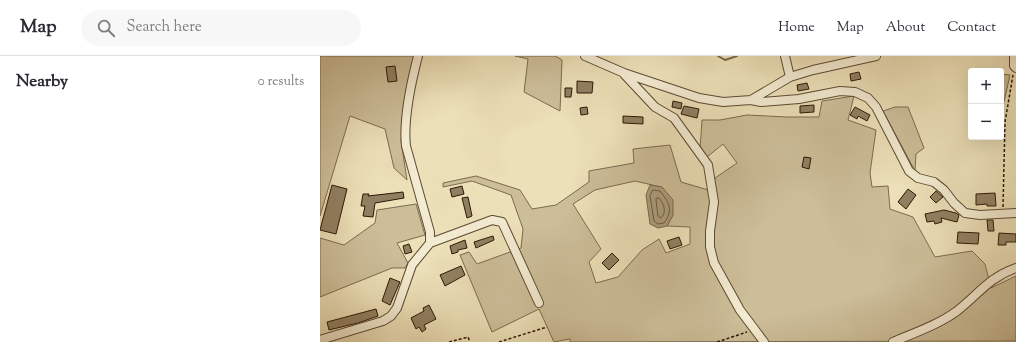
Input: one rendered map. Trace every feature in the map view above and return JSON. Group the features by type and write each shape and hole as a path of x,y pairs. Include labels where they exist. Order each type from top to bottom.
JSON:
{"street":[{"path":"418,56 412,81 404,135 430,232 430,243"},
{"path":"585,56 624,73 699,98 723,102 751,100 761,102 800,99 840,91 856,92 868,98 876,107 910,171 918,178 934,182 944,190 954,203 965,213 980,215 1016,213"},
{"path":"785,56 790,77"},
{"path":"751,100 790,77 813,70 876,56"},
{"path":"1014,56 1015,67"},
{"path":"624,73 655,107 674,118 708,165 714,202 710,231 710,247 714,263 740,310 764,342"},
{"path":"320,340 383,321 392,316 397,308 412,265 430,243 492,220 502,222 539,303"},
{"path":"893,342 938,323 956,311 988,282 1005,272 1016,268"}],"path":[{"path":"1003,213 1005,122 1015,67"},
{"path":"499,342 547,327"},
{"path":"717,342 755,329"},
{"path":"449,342 468,337 470,342"}],"shaded area":[{"path":"320,56 414,56 408,80 401,141 407,180 394,168 385,129 350,116 320,216"},
{"path":"515,56 555,56 562,60 560,111 524,92 528,59"},
{"path":"1004,74 1010,75 1004,102"},
{"path":"854,96 848,120 876,130 870,173 872,187 888,186 890,209 913,217 935,257 972,251 985,264 991,288 1016,276 1016,341 570,342 570,339 554,342 539,309 492,332 460,255 469,252 477,264 521,248 523,229 511,195 472,181 443,187 443,183 476,176 520,190 532,209 556,205 589,182 589,171 634,163 633,149 670,145 681,182 712,191 715,178 737,163 723,144 707,157 700,149 702,120 720,120 747,115 819,117 822,101","holes":["635,181 661,187 673,215 667,226 690,227 690,244 666,253 659,239 642,250 618,277 596,283 589,262 601,249 573,204 595,190"]},
{"path":"895,107 908,107 924,148 916,154 915,171 883,111"},
{"path":"416,204 425,235 397,243 408,263 405,268 392,268 320,297 320,238 344,245 375,223 377,210"}],"water":[{"path":"650,185 662,187 673,200 673,215 667,226 658,228 650,224 646,195"}],"building":[{"path":"395,66 397,81 388,82 386,67"},
{"path":"859,72 861,79 851,81 850,74"},
{"path":"577,81 593,82 592,93 577,93"},
{"path":"807,83 809,89 798,91 797,85"},
{"path":"565,88 572,88 571,97 565,97"},
{"path":"673,101 682,103 681,109 672,107"},
{"path":"814,105 814,112 800,113 800,106"},
{"path":"684,106 699,109 697,118 681,114"},
{"path":"587,107 588,114 581,115 580,108"},
{"path":"855,107 870,115 867,121 858,116 857,119 850,115"},
{"path":"623,116 643,117 643,124 623,123"},
{"path":"804,157 811,158 809,169 802,167"},
{"path":"332,185 347,189 336,234 320,230"},
{"path":"462,186 464,194 452,197 450,189"},
{"path":"908,189 916,195 906,209 898,202"},
{"path":"936,191 943,197 936,203 930,197"},
{"path":"403,192 404,198 375,203 373,217 363,216 365,206 361,206 363,194 369,194 368,196"},
{"path":"995,193 996,206 987,206 987,204 976,205 976,194"},
{"path":"468,197 472,216 467,218 462,198"},
{"path":"944,210 959,215 957,222 941,218 942,222 935,224 934,221 927,222 925,214"},
{"path":"987,220 993,220 994,231 988,231"},
{"path":"958,232 979,233 978,244 957,243"},
{"path":"999,233 1016,234 1016,242 1006,242 1006,245 998,245"},
{"path":"493,236 494,240 476,248 474,242"},
{"path":"679,237 682,245 670,249 667,241"},
{"path":"465,240 467,248 458,250 458,252 452,254 450,246"},
{"path":"409,244 412,252 405,254 403,246"},
{"path":"612,253 619,260 609,270 602,263"},
{"path":"461,266 465,275 445,286 440,275"},
{"path":"390,278 400,282 390,305 382,301"},
{"path":"429,305 436,319 424,325 426,329 422,332 419,327 416,329 411,318 424,311 423,308"},
{"path":"376,309 378,316 358,323 329,330 327,322"}],"waterway":[{"path":"718,56 725,60 737,56"}]}
